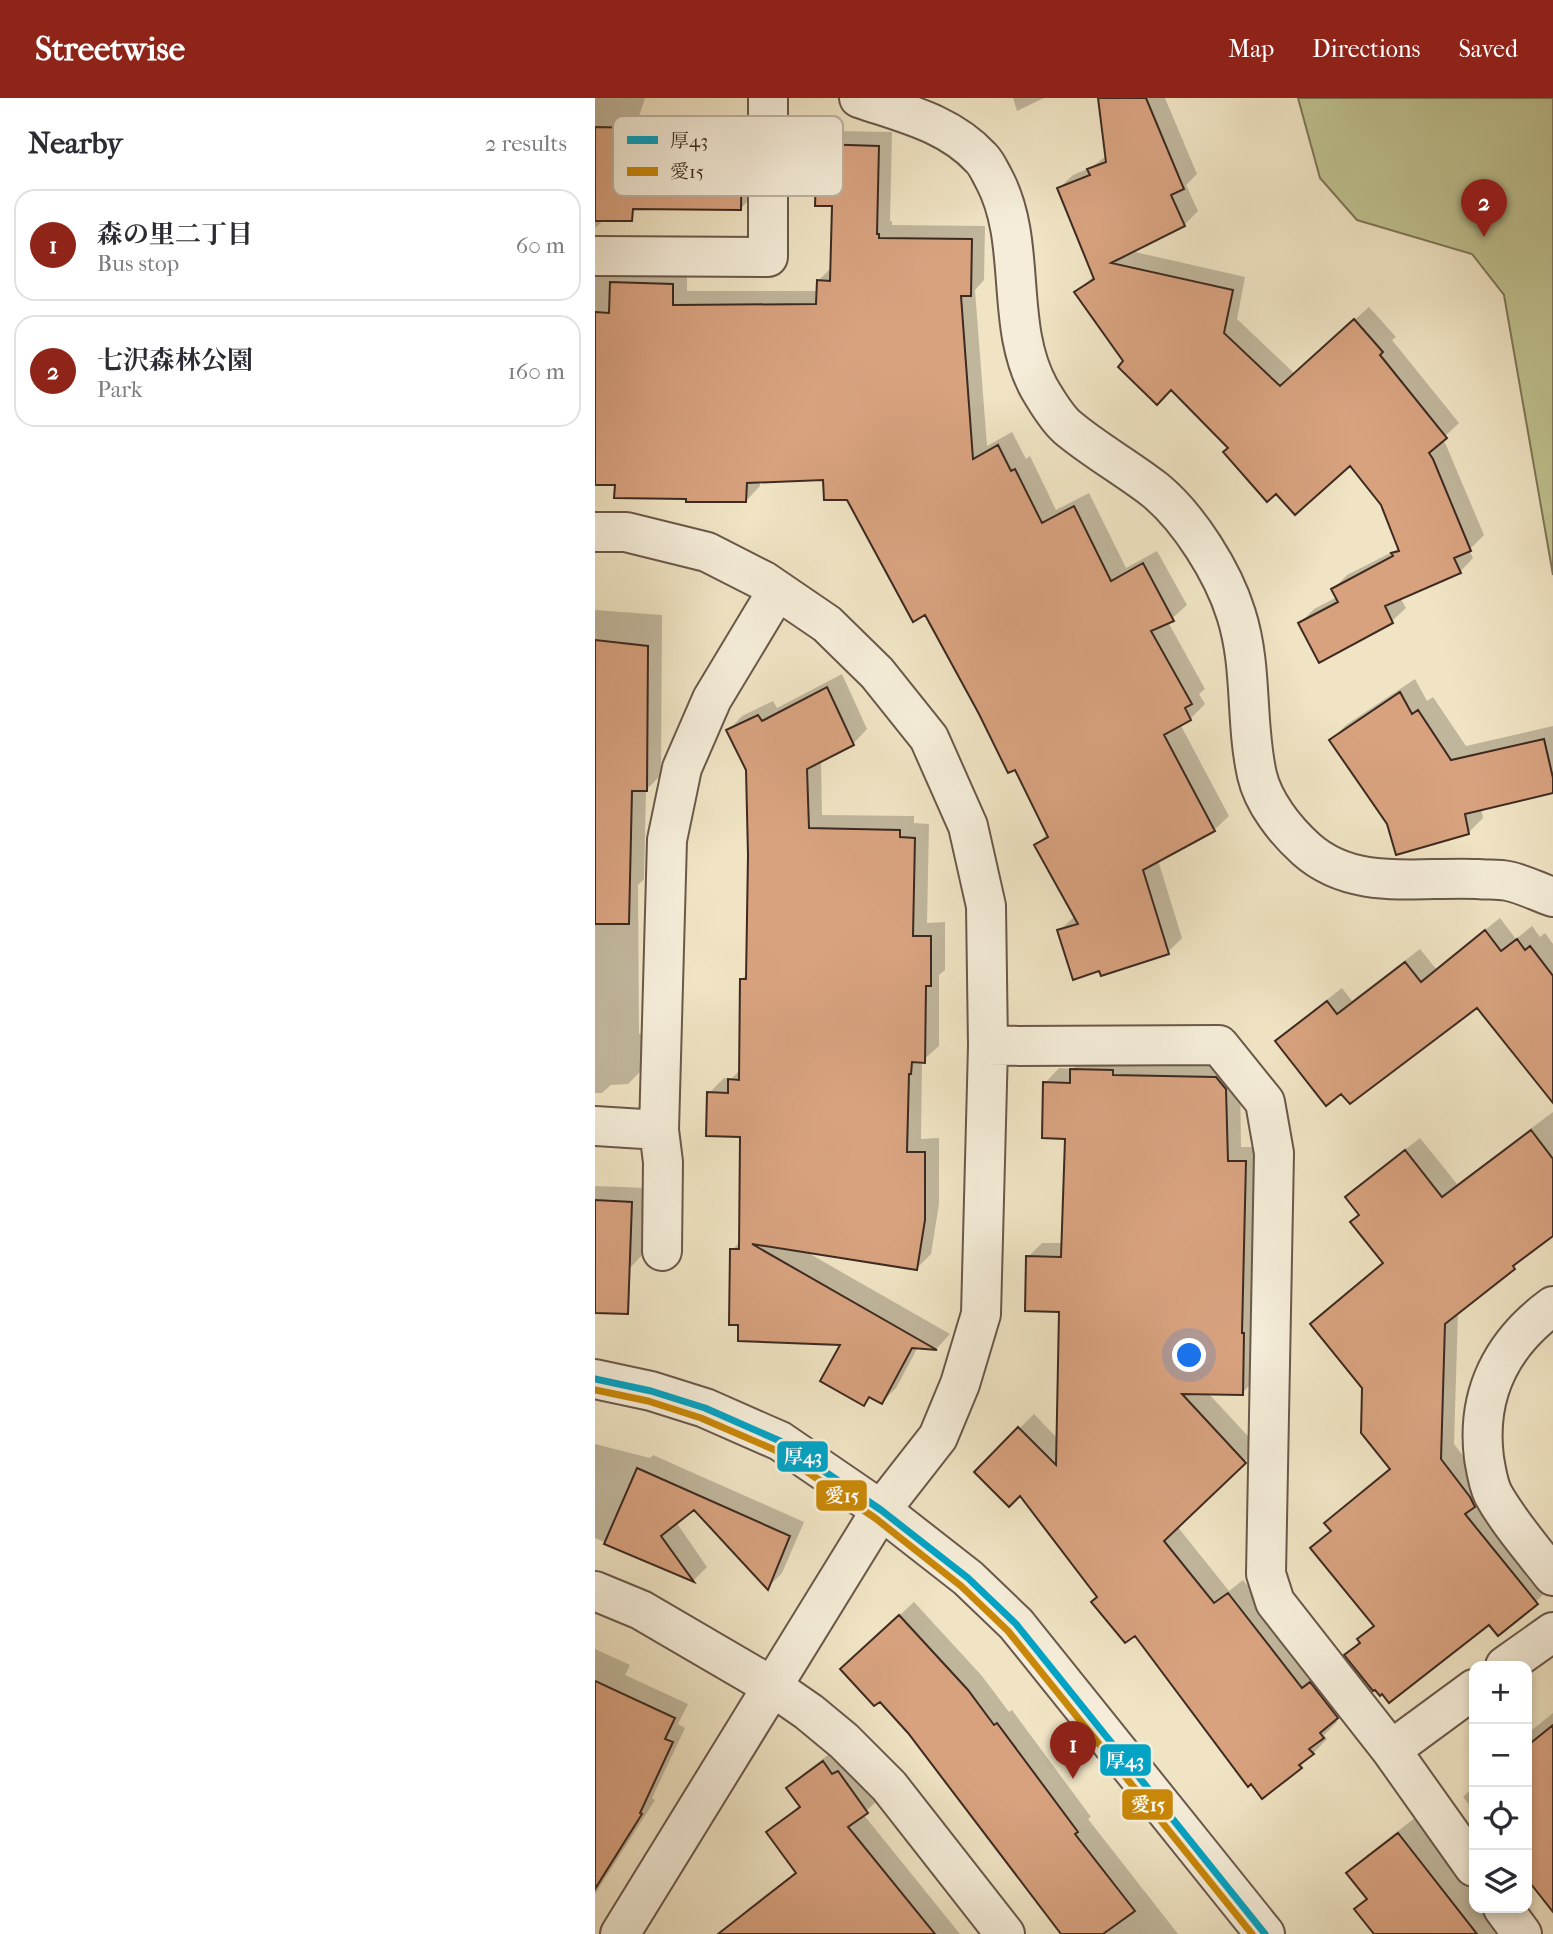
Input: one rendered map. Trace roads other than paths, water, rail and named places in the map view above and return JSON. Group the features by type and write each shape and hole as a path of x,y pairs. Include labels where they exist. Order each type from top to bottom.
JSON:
{"street":[{"path":"768,98 768,116"},
{"path":"859,98 934,123 961,140 984,160 1002,194 1009,222 1025,350 1039,387 1065,425 1158,492 1194,534 1218,570 1236,614 1248,666 1252,744 1257,777 1274,813 1307,849 1337,870 1373,880 1461,878 1507,881 1553,897"},
{"path":"595,256 768,257 768,196"},
{"path":"595,532 627,533 707,552 764,581 827,624 877,673 929,738 968,826 986,906 988,1046 981,1314 960,1384 938,1437 881,1510 621,1934"},
{"path":"662,1251 663,1162 659,1130 667,840 682,768 712,699 778,591"},
{"path":"988,1046 1219,1045 1265,1102 1274,1153 1266,1574 1275,1602 1391,1750 1469,1860"},
{"path":"595,1126 659,1130"},
{"path":"1553,1306 1520,1333 1504,1357 1483,1412 1483,1446 1492,1492 1553,1576"},
{"path":"595,1379 652,1391 705,1408 780,1441 881,1510 968,1578 1016,1624 1265,1934"},
{"path":"595,1591 641,1610 773,1687 809,1712 888,1786 1005,1934"},
{"path":"1512,1661 1553,1632"},
{"path":"1391,1750 1469,1693"},
{"path":"1507,1913 1522,1934"}],"place":[{"name":"七沢森林公園","path":"1484,237"},
{"name":"森の里二丁目","path":"1073,1779"}]}
